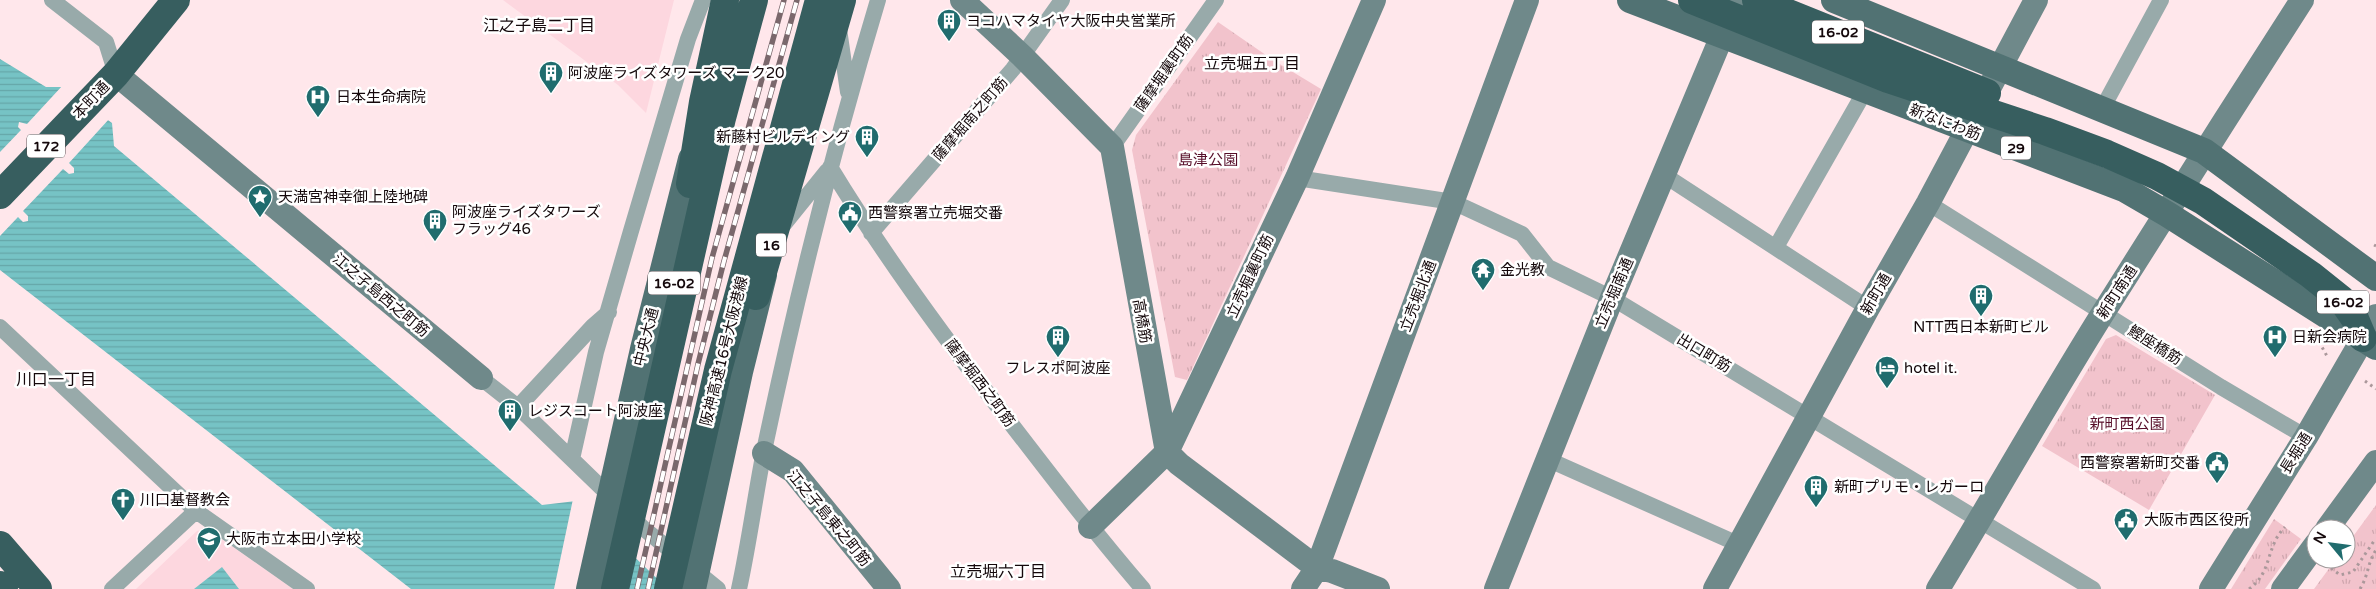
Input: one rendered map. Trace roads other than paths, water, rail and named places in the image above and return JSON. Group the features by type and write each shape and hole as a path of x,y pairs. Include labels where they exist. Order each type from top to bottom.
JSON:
{"highway":[{"name":"本町通","path":"0,195 116,74 176,0"},
{"name":"16-02","path":"643,464 703,102 725,0"},
{"path":"615,589 722,118 754,0"},
{"name":"阪神高速16号大阪港線","path":"668,589 747,260 819,0"},
{"name":"16","path":"691,487 734,373 842,0"},
{"name":"16-02","path":"1692,0 1888,79 2107,154 2203,201 2311,275 2341,299 2355,319 2372,334"},
{"name":"16-02","path":"1756,0 1987,93"},
{"path":"0,545 38,589"},
{"path":"0,585 4,589"}],"main road":[{"name":"中央大通","path":"589,589 613,479 685,179 735,0"},
{"path":"693,589 740,372 835,0"},
{"name":"新なにわ筋","path":"1630,0 2124,189 2372,334"},
{"path":"1834,0 2204,151 2376,278"}],"street":[{"path":"52,0 106,42 116,74"},
{"path":"572,459 596,352 688,39 703,0"},
{"path":"685,179 709,0"},
{"path":"835,0 849,97"},
{"path":"739,589 764,453 795,311 830,168 878,0"},
{"path":"962,0 1022,56 1112,147"},
{"name":"薩摩堀南之町筋","path":"871,232 1022,56 1062,0"},
{"name":"薩摩堀裏町筋","path":"1112,147 1216,0"},
{"name":"立売堀裏町筋","path":"1090,527 1167,452 1297,178 1374,0"},
{"name":"立売堀北通","path":"1303,589 1317,568 1527,0"},
{"name":"立売堀南通","path":"1496,589 1612,298 1720,36 1737,0"},
{"name":"新町通","path":"1722,587 1738,544 1868,308 1928,204 2036,0"},
{"path":"2102,108 2161,0"},
{"name":"新町南通","path":"1938,589 2103,313 2167,214 2204,151 2302,0"},
{"name":"江之子島西之町筋","path":"116,74 518,407 642,528 718,589"},
{"path":"1776,247 1865,91"},
{"name":"高橋筋","path":"1112,147 1167,452"},
{"path":"773,238 830,168"},
{"name":"薩摩堀西之町筋","path":"830,168 871,232 939,329 1090,527 1144,589"},
{"path":"1664,175 1868,308"},
{"name":"出口町筋","path":"1297,178 1453,202 1522,234 1548,267 1612,298 1809,415 2093,589"},
{"name":"鰹座橋筋","path":"1928,204 2221,387 2306,436"},
{"path":"518,407 593,326 609,312"},
{"path":"0,327 196,511 306,589"},
{"name":"長堀通","path":"2211,589 2372,334"},
{"path":"1167,452 1179,464 1317,568 1332,571 1378,589"},
{"name":"江之子島東之町筋","path":"764,453 793,471 889,589"},
{"path":"1547,459 1738,544"},
{"path":"2334,519 2376,462"},
{"path":"112,589 196,511"},
{"path":"2283,589 2306,568"}],"water":[{"path":"0,59 46,87 62,87 112,123 114,146 542,505 576,501 668,589 411,589 0,270"},
{"path":"222,567 239,589 194,589"}],"railway":[{"path":"637,589 712,258 784,0"},
{"path":"648,589 698,364 724,261 797,0"}],"place":[{"name":"ヨコハマタイヤ大阪中央営業所","path":"949,42"},
{"name":"阿波座ライズタワーズ マーク20","path":"551,94"},
{"name":"日本生命病院","path":"318,118"},
{"name":"新藤村ビルディング","path":"867,158"},
{"name":"天満宮神幸御上陸地碑","path":"260,218"},
{"name":"西警察署立売堀交番","path":"850,234"},
{"name":"阿波座ライズタワーズ フラッグ46","path":"435,242"},
{"name":"金光教","path":"1483,291"},
{"name":"NTT西日本新町ビル","path":"1981,317"},
{"name":"フレスポ阿波座","path":"1058,358"},
{"name":"日新会病院","path":"2275,358"},
{"name":"hotel it.","path":"1887,389"},
{"name":"レジスコート阿波座","path":"510,432"},
{"name":"西警察署新町交番","path":"2217,484"},
{"name":"新町プリモ・レガーロ","path":"1816,508"},
{"name":"川口基督教会","path":"123,521"},
{"name":"大阪市西区役所","path":"2126,541"},
{"name":"大阪市立本田小学校","path":"209,560"}],"district":[{"name":"江之子島二丁目","path":"539,26"},
{"name":"立売堀五丁目","path":"1252,64"},
{"name":"川口一丁目","path":"56,380"},
{"name":"立売堀六丁目","path":"998,572"}],"park label":[{"name":"島津公園","path":"1208,160"},
{"name":"新町西公園","path":"2127,424"}]}
